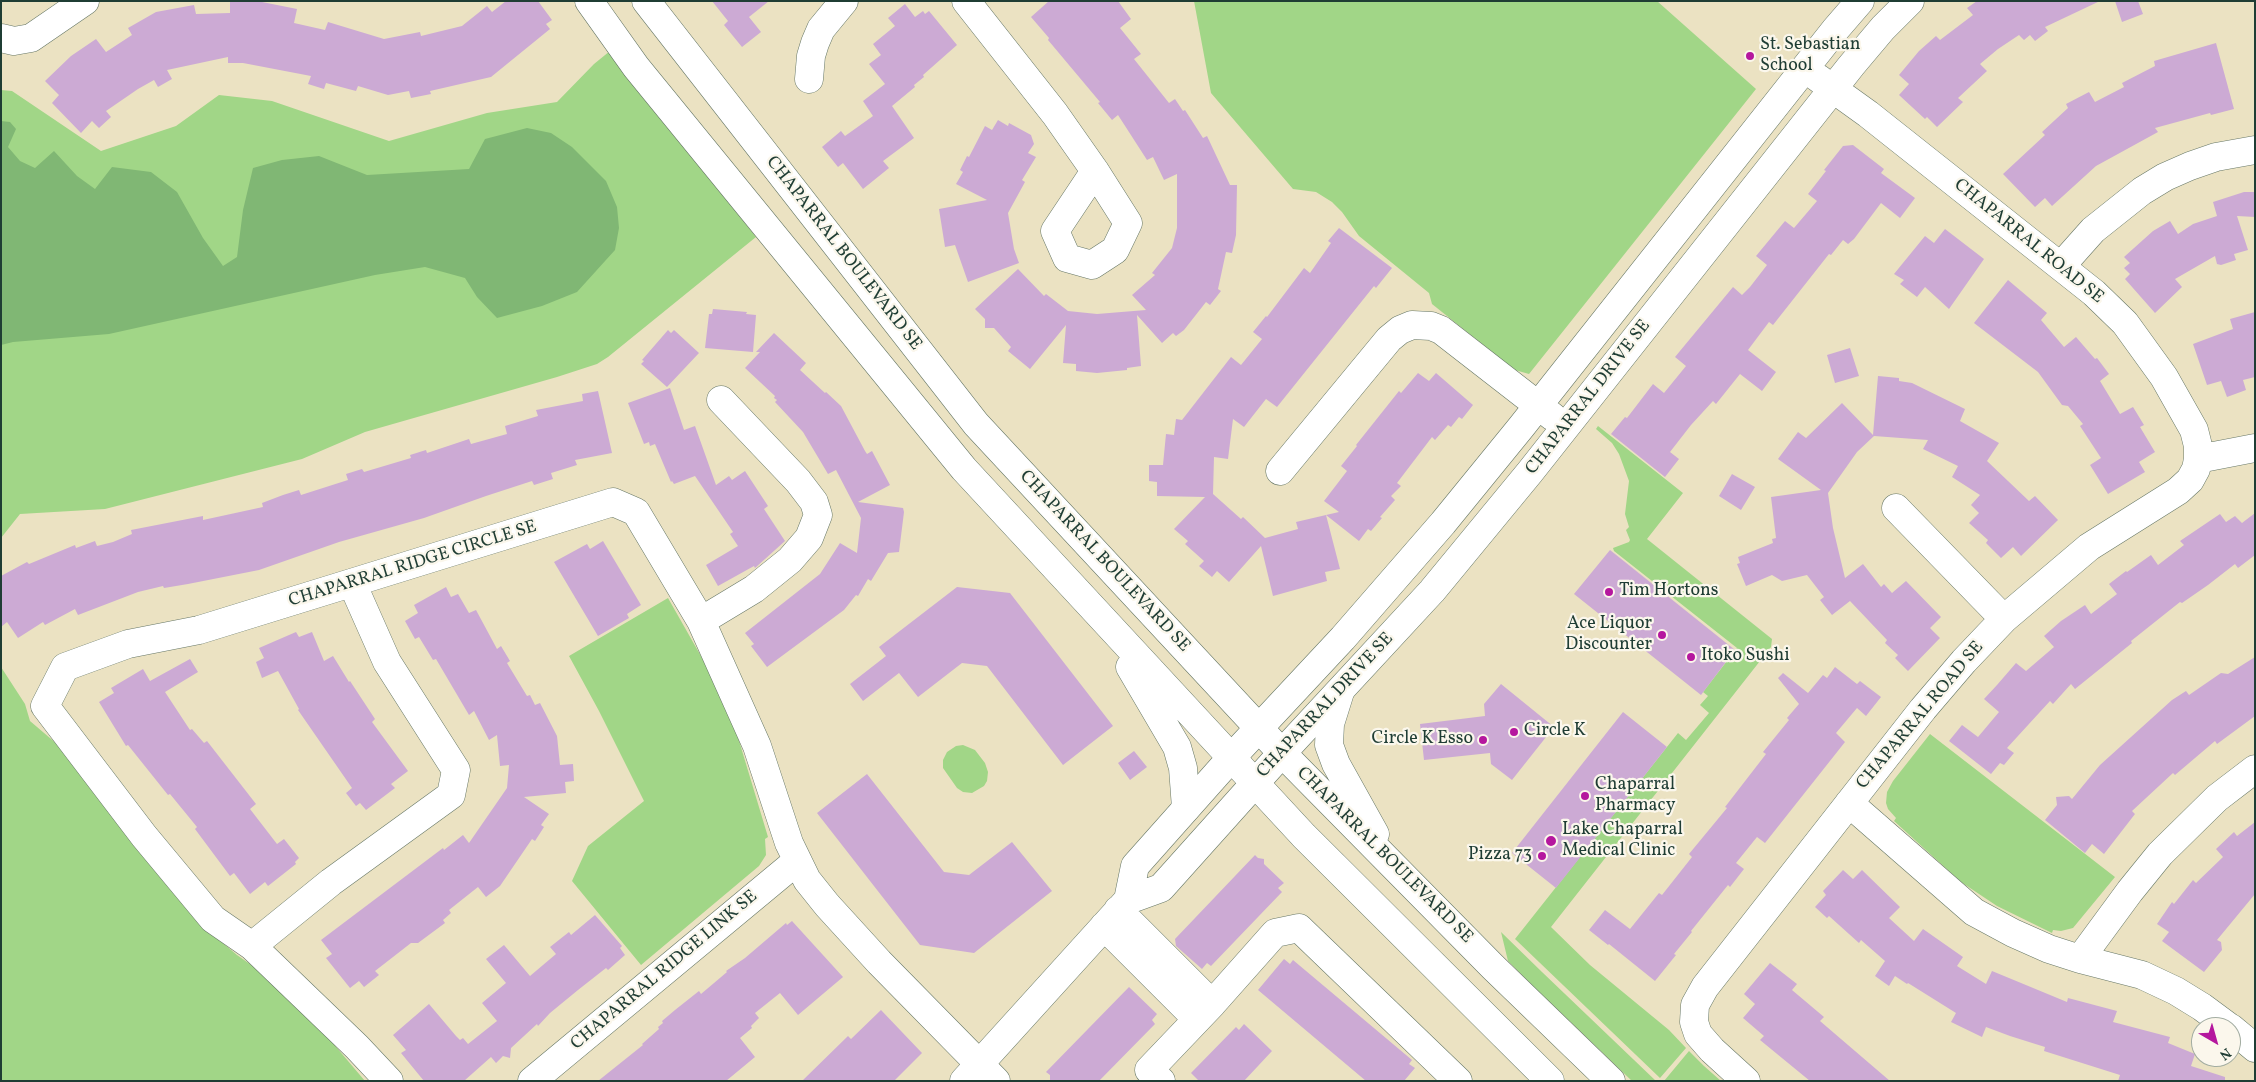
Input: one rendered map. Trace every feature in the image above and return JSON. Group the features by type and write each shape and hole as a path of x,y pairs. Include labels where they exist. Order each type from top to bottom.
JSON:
{"street":[{"path":"1,38 14,41 31,38 85,1"},
{"path":"589,1 642,75 964,469 1230,758 1393,926 1550,1081"},
{"name":"CHAPARRAL BOULEVARD SE","path":"646,1 976,424 1282,753 1493,967 1611,1081"},
{"path":"810,79 811,56 815,43 822,29 844,1"},
{"path":"966,1 1054,114 1095,171"},
{"name":"CHAPARRAL DRIVE SE","path":"1117,912 1135,866 1230,758 1343,638 1414,557 1538,405 1804,68 1860,1"},
{"name":"CHAPARRAL DRIVE SE","path":"1117,912 1161,888 1254,783 1340,692 1450,570 1566,427 1833,88 1883,28 1910,1"},
{"name":"CHAPARRAL ROAD SE","path":"1746,1081 1712,1050 1698,1034 1694,1022 1695,1004 1705,987 1940,688 2004,618 2089,547 2178,491 2190,480 2196,470 2198,458 2198,446 2194,430 2187,415 2144,348 2125,323 2094,293 2061,266 1833,88 1804,68"},
{"path":"2061,266 2093,230 2142,191 2165,177 2216,157 2255,150"},
{"path":"1280,471 1389,339 1400,330 1412,326 1431,326 1441,330 1566,427"},
{"path":"701,621 754,589 790,560 809,538 818,515 814,502 798,481 721,400"},
{"path":"2198,458 2255,448"},
{"name":"CHAPARRAL RIDGE CIRCLE SE","path":"389,1081 357,1047 252,946 213,919 144,836 45,706 65,666 128,644 199,630 613,502 636,512 701,621 757,746 782,825 797,861 808,880 834,912 908,992 980,1075"},
{"path":"1896,508 2004,618"},
{"path":"252,946 331,882 451,795 456,770 387,662 352,583"},
{"path":"1101,618 1172,735 1183,768 1186,808"},
{"path":"1340,692 1329,734 1332,755 1393,866"},
{"path":"2080,960 2130,891 2160,854 2217,798 2255,769"},
{"path":"1849,803 1974,912 2013,933 2049,949 2080,960 2142,975 2176,991 2215,1017"},
{"name":"CHAPARRAL RIDGE LINK SE","path":"532,1081 797,861"},
{"path":"980,1075 1117,912 1205,1012"},
{"path":"1149,1077 1275,933 1299,928 1458,1081"},
{"path":"2241,1037 2255,1048"}],"green space":[{"path":"1194,1 1657,1 1756,89 1529,374 1515,370 1432,304 1429,293 1359,236 1342,212 1332,202 1316,192 1293,189 1211,93"},
{"path":"610,51 756,237 608,357 597,364 557,377 365,432 302,459 105,509 20,514 1,538 1,90 12,91 101,151 176,126 219,95 272,101 389,141 487,113 557,102 594,64"},
{"path":"1,121 10,122 16,129 8,147 20,161 35,168 54,151 77,176 95,189 112,167 151,172 177,192 203,238 223,266 237,257 243,210 253,168 282,160 319,156 367,175 469,169 485,139 527,128 551,133 572,147 606,181 617,207 619,228 615,250 577,292 542,306 497,318 477,297 465,278 425,267 375,275 109,334 13,342 1,345"},
{"path":"1598,426 1683,493 1647,539 1772,639 1771,647 1551,927 1590,965 1669,1030 1686,1048 1660,1078 1515,939 1678,733 1686,740 1709,713 1700,705 1708,696 1703,692 1737,648 1614,551 1613,548 1630,540 1626,530 1629,527 1625,514 1629,481 1619,454 1612,443 1596,429"},
{"path":"668,598 706,665 737,734 768,837 765,839 766,855 759,866 641,965 572,881 588,846 644,801 569,656"},
{"path":"1,667 25,704 30,721 64,750 204,927 257,969 309,1015 365,1081 1,1081"},
{"path":"1930,734 2115,877 2073,928 2061,931 2053,930 2052,933 1997,906 1961,882 1894,821 1896,818 1888,809 1886,803 1887,792 1893,781"},
{"path":"963,745 975,750 985,763 988,772 987,781 984,786 972,793 963,792 957,788 943,768 943,760 947,752 956,746"},
{"path":"1501,932 1656,1081 1632,1081 1533,986 1508,961"},
{"path":"1689,1051 1704,1066 1721,1081 1664,1081"}],"building":[{"path":"230,1 257,1 297,9 294,23 325,30 328,22 384,39 420,32 421,36 462,26 487,6 492,12 506,1 538,1 552,20 546,24 550,29 491,77 430,91 431,94 411,98 409,91 388,95 358,86 356,91 326,83 324,89 308,84 311,76 243,63 228,63 228,57 167,70 172,79 158,87 154,80 138,89 106,111 111,117 99,128 92,121 81,133 52,103 59,95 45,81 71,56 96,39 106,52 132,35 128,28 156,12 194,5 196,14 230,13"},
{"path":"712,1 769,1 749,17 761,32 742,47 724,25 728,21"},
{"path":"1049,1 1118,1 1131,19 1120,28 1141,54 1134,59 1169,103 1175,99 1183,111 1185,110 1203,138 1207,136 1230,185 1237,185 1236,235 1232,253 1226,252 1218,289 1221,291 1210,305 1206,302 1184,330 1176,336 1173,333 1162,343 1137,315 1141,366 1127,368 1127,370 1097,373 1076,371 1076,364 1063,363 1066,325 1030,369 1008,351 1011,347 994,328 985,328 985,319 975,309 1018,269 1044,296 1046,294 1068,311 1097,314 1146,310 1132,295 1155,275 1152,273 1172,248 1177,228 1177,174 1164,180 1153,157 1147,160 1118,115 1112,120 1098,103 1100,102 1048,40 1049,38 1031,17"},
{"path":"1977,1 2100,1 2045,27 2048,31 2035,41 2030,35 2024,40 2019,35 1998,49 1980,64 1987,71 1958,98 1963,102 1937,127 1927,117 1925,119 1899,95 1909,84 1899,75 1919,51 1936,36 1940,40 1973,15 1967,8"},
{"path":"2115,1 2138,1 2143,14 2122,22"},
{"path":"905,4 915,17 923,11 925,14 929,11 957,45 923,75 924,77 914,85 915,87 892,106 914,138 883,161 889,168 863,189 843,163 838,167 822,147 841,131 845,136 873,116 863,101 885,84 869,64 881,55 873,44 895,26 888,18"},
{"path":"2216,43 2234,109 2211,115 2210,113 2155,128 2158,132 2096,166 2052,206 2045,198 2035,207 2003,174 2045,135 2042,132 2068,108 2066,104 2089,92 2095,102 2124,87 2122,83 2155,66 2154,61"},
{"path":"998,120 1008,126 1009,123 1031,135 1034,144 1028,153 1036,157 1022,180 1025,182 1008,213 1014,249 1019,263 968,282 955,245 945,247 939,209 987,200 956,184 963,172 960,170 967,156 969,157 985,126 992,130"},
{"path":"1853,145 1884,169 1881,173 1915,198 1900,218 1881,203 1854,239 1848,244 1843,240 1831,255 1829,254 1773,325 1769,322 1748,350 1776,372 1762,391 1740,374 1716,404 1713,401 1691,425 1670,452 1679,459 1665,477 1611,434 1625,417 1627,418 1653,384 1664,393 1686,366 1675,357 1733,287 1742,295 1750,287 1767,265 1756,256 1785,221 1794,228 1817,201 1808,194 1826,171 1824,170 1843,146"},
{"path":"2244,192 2255,192 2255,217 2237,216 2248,250 2234,254 2236,260 2221,265 2217,264 2215,256 2175,279 2182,287 2155,313 2125,279 2130,274 2124,268 2130,263 2124,257 2153,231 2170,221 2178,234 2193,224 2217,216 2213,202"},
{"path":"1339,228 1392,268 1376,288 1374,286 1277,407 1266,399 1244,427 1233,419 1228,459 1214,457 1213,494 1241,519 1243,517 1265,538 1298,529 1296,522 1326,515 1340,569 1325,572 1327,581 1273,596 1261,546 1229,582 1217,571 1212,577 1199,566 1204,561 1185,544 1188,541 1174,529 1205,497 1157,496 1157,482 1149,481 1149,465 1163,465 1166,434 1174,435 1176,419 1182,420 1231,357 1241,365 1262,339 1253,332 1267,317 1304,268 1310,273 1331,243 1328,241"},
{"path":"1945,229 1984,259 1949,309 1925,287 1917,297 1900,284 1904,280 1894,274 1925,236 1934,243"},
{"path":"2008,280 2047,313 2041,320 2064,347 2076,337 2095,359 2097,358 2109,374 2100,381 2120,414 2133,407 2144,425 2140,427 2155,452 2139,462 2145,472 2108,494 2090,465 2101,458 2080,426 2083,424 2068,406 2062,405 2038,372 1974,323"},
{"path":"713,309 747,312 746,314 756,315 753,352 705,348 709,314 712,314"},
{"path":"2255,312 2255,377 2243,380 2246,390 2227,397 2221,381 2207,385 2193,344 2233,329 2230,319"},
{"path":"668,330 671,333 674,330 699,353 667,387 641,364 644,361 642,360"},
{"path":"774,333 806,363 800,370 841,406 865,451 867,454 872,451 890,485 858,502 903,508 904,512 899,552 888,553 871,581 868,579 858,596 856,595 844,610 767,667 751,646 754,644 745,633 820,574 840,543 857,553 861,518 836,470 828,474 803,432 775,402 777,400 774,398 775,396 745,368 760,352 756,352"},
{"path":"1850,348 1859,376 1835,383 1827,355"},
{"path":"1418,373 1429,381 1436,373 1473,405 1462,419 1459,417 1451,427 1448,425 1435,440 1432,437 1397,483 1401,486 1391,496 1395,500 1371,531 1368,529 1359,541 1326,515 1339,512 1324,501 1347,471 1341,466 1356,445 1399,391 1401,393"},
{"path":"1878,376 1899,378 1899,381 1912,383 1965,409 1960,421 1999,443 1987,461 2029,501 2035,496 2058,520 2021,556 2013,547 2001,558 1986,543 1988,540 1969,523 1979,513 1971,505 1980,495 1952,477 1958,466 1923,449 1928,440 1874,436 1857,452 1828,493 1833,528 1845,578 1863,564 1881,587 1884,584 1892,593 1906,581 1941,617 1930,628 1940,638 1908,671 1895,658 1898,655 1885,643 1887,640 1850,601 1832,615 1820,600 1824,597 1807,575 1782,581 1772,575 1746,586 1737,564 1740,563 1738,557 1773,543 1772,539 1776,538 1771,497 1821,490 1778,459 1798,432 1806,438 1842,403 1873,435"},
{"path":"670,388 684,430 695,426 716,485 729,476 732,480 745,471 768,506 764,509 785,541 755,568 754,566 718,586 706,565 738,546 730,534 733,532 695,476 674,484 671,482 655,444 650,446 649,442 644,444 628,403"},
{"path":"598,391 612,453 575,460 577,465 551,473 553,479 534,485 532,481 424,518 339,542 259,570 138,592 78,615 75,609 45,625 43,622 18,638 7,622 1,627 1,576 27,562 29,564 75,545 76,548 95,541 97,546 113,542 132,534 131,530 203,516 203,520 263,507 262,503 283,495 299,490 301,495 348,480 346,474 362,469 364,472 411,458 410,455 426,450 427,453 469,439 471,444 507,434 505,426 538,416 536,410 583,401 582,394"},
{"path":"1732,474 1755,487 1741,510 1719,496"},
{"path":"2255,513 2255,555 2238,568 2235,564 2182,603 2180,602 2075,689 2071,684 2053,704 2050,701 2007,748 2014,753 2004,765 2000,763 1991,774 1949,741 1962,725 1978,737 1999,712 1984,699 2016,663 2026,671 2054,647 2044,636 2061,621 2085,605 2091,614 2117,594 2109,584 2126,571 2151,555 2158,565 2184,545 2180,541 2220,514 2226,522 2235,516 2242,523"},
{"path":"603,541 641,605 627,614 629,618 598,636 554,562 587,544 590,549"},
{"path":"1610,550 1735,650 1701,695 1574,594"},
{"path":"446,587 451,597 458,594 469,613 476,610 497,649 501,646 510,661 507,663 527,696 530,695 535,705 540,703 557,736 560,765 573,764 574,781 565,782 566,793 524,797 549,814 541,825 544,827 535,841 532,839 500,886 486,897 478,887 449,910 451,913 443,920 445,923 418,943 411,943 375,971 379,975 364,987 359,981 350,988 326,958 332,954 321,940 443,848 444,850 463,835 469,843 507,788 509,765 500,766 497,735 489,740 474,711 469,715 436,659 433,660 419,637 415,639 405,621 418,613 414,605"},
{"path":"957,587 1010,593 1113,726 1063,765 987,666 962,663 918,697 899,673 863,701 850,684 886,656 879,647"},
{"path":"296,632 299,637 312,632 324,661 333,656 375,719 372,722 408,771 391,784 395,788 366,810 360,803 356,806 346,793 352,788 298,710 278,671 262,678 256,662 264,658 259,648"},
{"path":"2255,657 2255,716 2217,744 2215,741 2175,775 2173,773 2132,811 2135,814 2104,854 2092,844 2085,853 2045,820 2057,805 2056,797 2069,796 2072,799 2100,765 2172,700 2186,691 2189,695 2221,673 2228,674"},
{"path":"190,659 198,672 165,692 190,730 192,729 204,743 207,741 256,804 250,809 277,844 284,839 299,858 295,862 296,864 268,886 265,882 250,894 234,873 230,876 195,829 197,827 170,794 168,795 128,745 126,746 99,702 114,693 111,688 143,669 150,681"},
{"path":"1835,667 1857,684 1860,681 1881,697 1866,716 1857,708 1836,733 1845,742 1765,843 1757,837 1736,863 1744,869 1730,887 1728,885 1691,931 1674,954 1676,955 1655,981 1589,930 1605,910 1630,929 1659,893 1662,895 1692,857 1689,854 1727,808 1725,807 1766,754 1763,752 1789,720 1787,718 1799,704 1778,678 1783,673 1808,693 1823,675 1827,678"},
{"name":"Circle K Esso","path":"1501,684 1554,727 1512,780 1491,764 1490,753 1424,760 1420,724 1485,716 1484,704"},
{"path":"1623,712 1667,747 1556,888 1512,853"},
{"path":"1134,751 1147,767 1130,780 1118,763"},
{"path":"867,774 944,872 969,875 1012,842 1052,891 974,953 920,945 817,813"},
{"path":"2255,822 2255,894 2217,940 2221,942 2222,950 2204,972 2162,941 2169,932 2157,924 2172,902 2174,904 2193,880 2196,883 2223,857 2216,849 2234,832 2237,836"},
{"path":"1255,855 1258,858 1264,859 1264,864 1284,883 1278,888 1282,892 1211,966 1207,963 1202,969 1176,946 1175,939"},
{"path":"1843,870 1853,879 1862,870 1900,907 1889,918 1914,941 1923,929 1963,957 1957,966 1986,984 1992,971 2067,1002 2068,998 2117,1011 2113,1022 2170,1037 2168,1043 2191,1052 2191,1067 2225,1077 2225,1081 2118,1081 2120,1075 2044,1051 2045,1047 1986,1027 1982,1037 1951,1022 1956,1013 1908,983 1895,976 1889,986 1875,976 1885,961 1861,940 1859,943 1829,916 1827,918 1815,907 1826,895 1823,891"},
{"path":"595,915 622,946 620,948 625,955 608,970 606,968 578,990 550,1013 538,1026 537,1024 511,1048 510,1058 503,1056 496,1063 491,1057 464,1081 424,1081 401,1053 406,1050 393,1035 429,1004 456,1036 460,1040 463,1038 468,1044 497,1021 482,1003 506,983 486,959 504,945 530,976 556,954 550,947 569,932 571,935"},
{"path":"792,921 843,977 798,1015 780,993 755,1013 759,1018 751,1026 752,1028 740,1038 755,1057 726,1081 598,1081 643,1045 659,1029 658,1027 663,1023 662,1021 675,1010 699,991 701,994 726,971 745,958 786,923 787,925"},
{"path":"1284,959 1290,964 1293,960 1412,1060 1409,1064 1415,1068 1404,1081 1366,1081 1258,990"},
{"path":"1770,963 1797,984 1792,990 1824,1017 1820,1021 1890,1081 1810,1081 1760,1040 1764,1036 1743,1018 1755,1004 1744,994"},
{"path":"1129,987 1157,1014 1152,1020 1155,1024 1099,1081 1050,1080 1050,1075 1046,1072"},
{"path":"881,1010 922,1053 894,1081 802,1081 848,1036 851,1039"},
{"path":"1244,1024 1272,1051 1244,1081 1199,1081 1191,1073 1236,1027 1239,1030"}],"place":[{"name":"St. Sebastian School","path":"1750,56"},
{"name":"Tim Hortons","path":"1609,592"},
{"name":"Ace Liquor Discounter","path":"1662,635"},
{"name":"Itoko Sushi","path":"1691,657"},
{"name":"Circle K","path":"1514,732"},
{"name":"Circle K Esso","path":"1483,740"},
{"name":"Chaparral Pharmacy","path":"1585,796"},
{"name":"Lake Chaparral Medical Clinic","path":"1551,841"},
{"name":"Pizza 73","path":"1542,856"}]}
